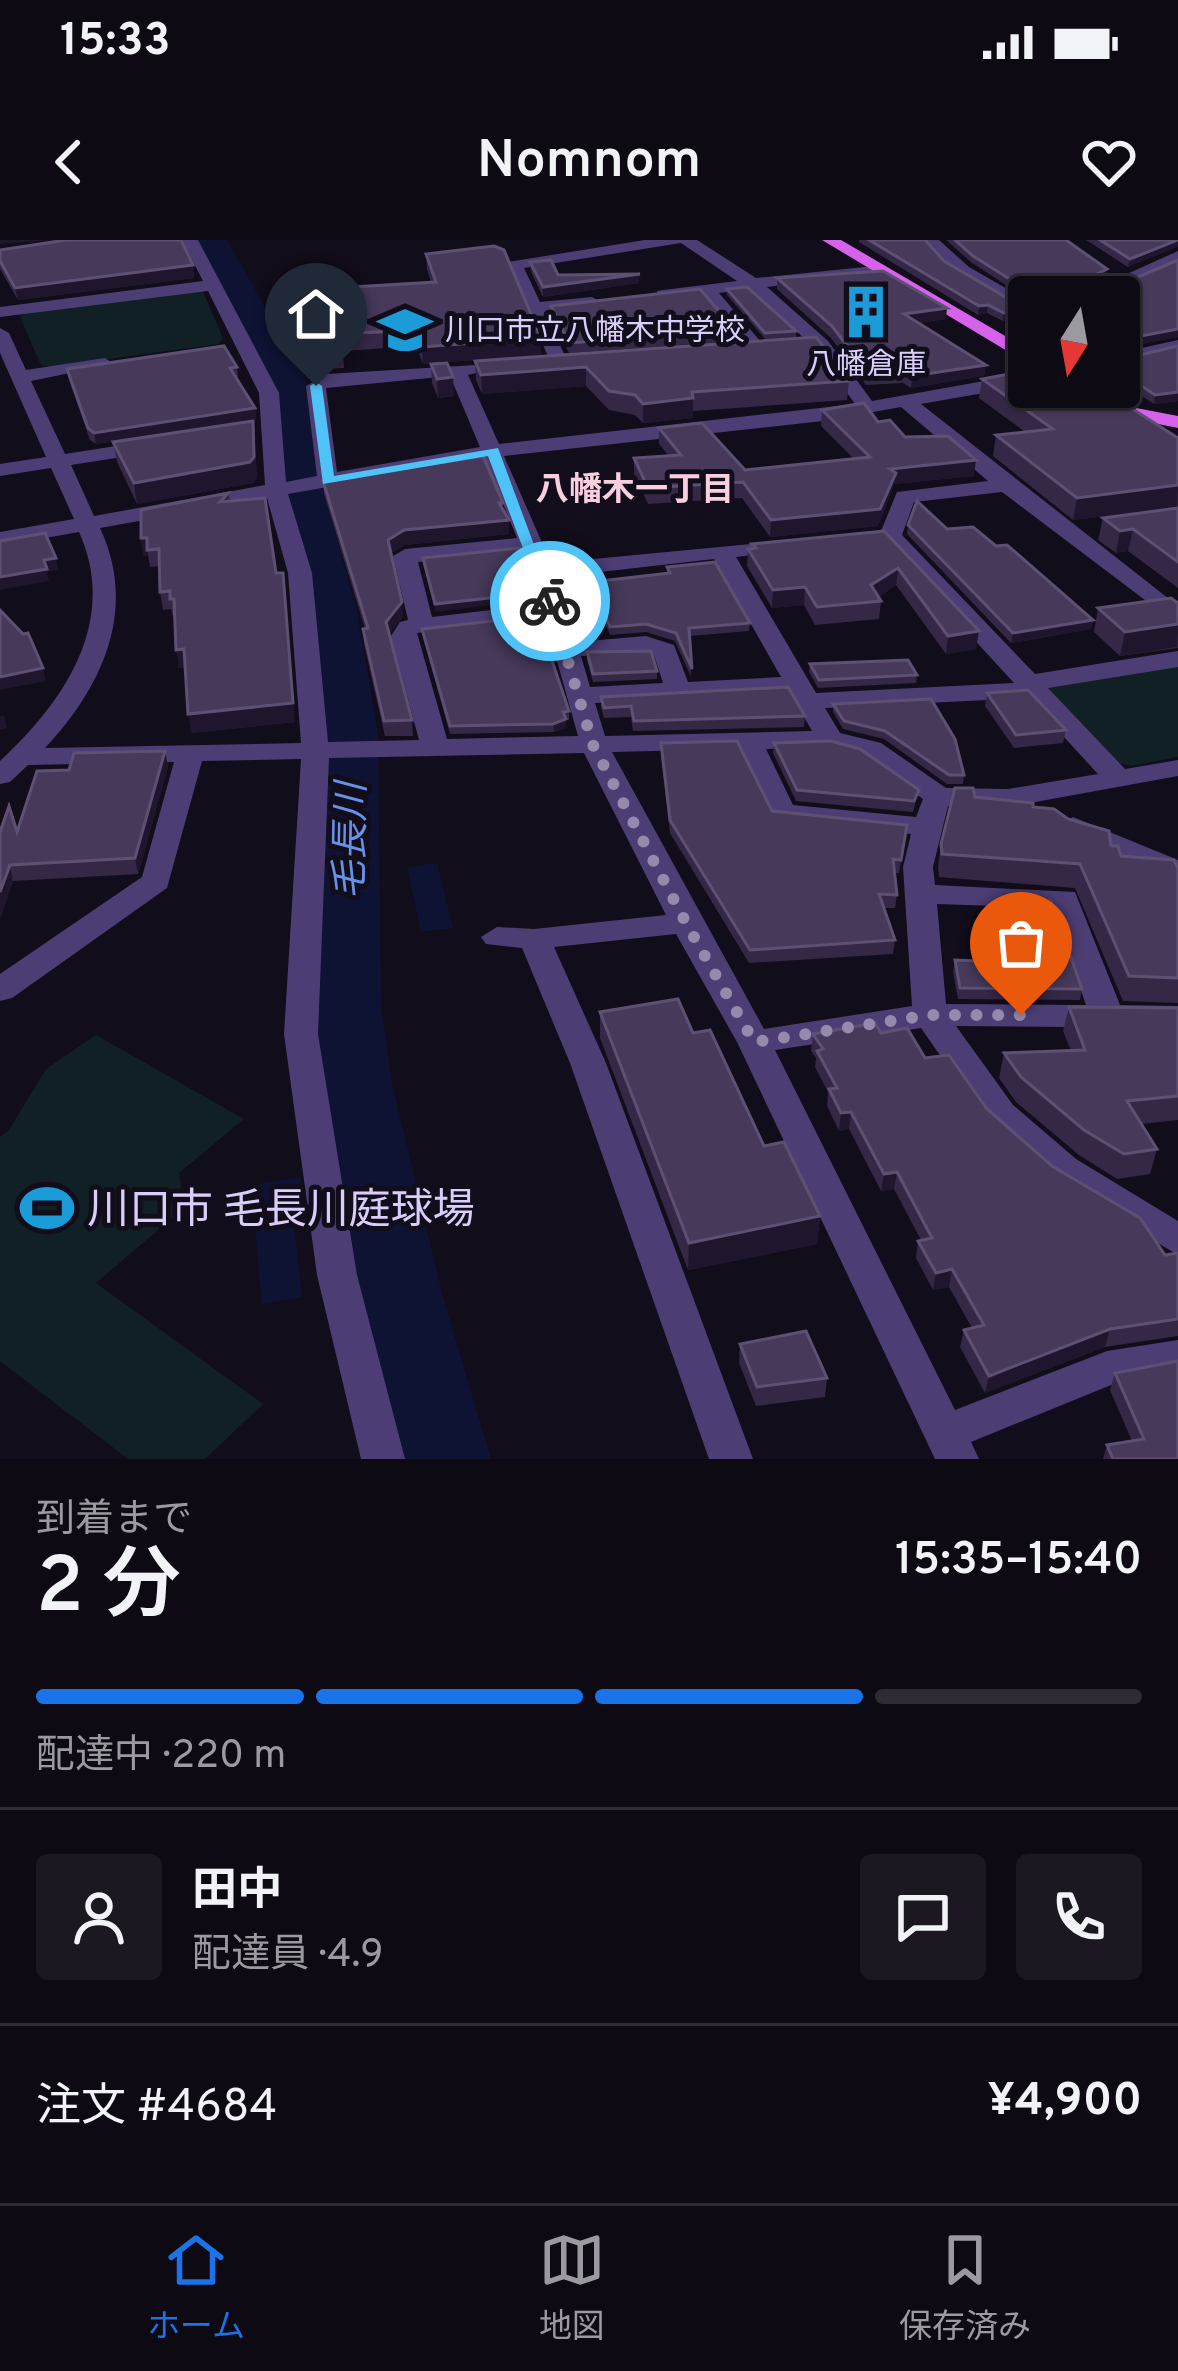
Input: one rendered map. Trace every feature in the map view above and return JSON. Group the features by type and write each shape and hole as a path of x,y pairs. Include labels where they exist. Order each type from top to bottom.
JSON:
{"main road":[{"path":"830,240 1008,345"},
{"path":"1118,408 1178,422"}],"street":[{"path":"190,240 213,285 231,346 269,393 259,430 300,573 315,750 301,1034 337,1275 383,1459"},
{"path":"552,240 569,254"},
{"path":"582,361 549,363 534,308 514,265 676,240"},
{"path":"686,240 754,285 801,346 868,408"},
{"path":"931,240 952,264 1008,293"},
{"path":"1132,276 1178,256"},
{"path":"1101,264 1123,276"},
{"path":"642,297 878,268"},
{"path":"0,312 213,285"},
{"path":"707,290 747,350 801,346"},
{"path":"534,308 621,299"},
{"path":"0,333 88,524 109,585 101,644 59,716 0,776"},
{"path":"1140,354 1178,344"},
{"path":"20,376 131,361"},
{"path":"328,481 316,386 326,380 498,367"},
{"path":"457,370 537,557 593,745 754,1042 951,1446 1107,1369 1178,1358"},
{"path":"0,539 493,451 868,408 1008,383"},
{"path":"907,402 1006,485 1083,531 1178,617"},
{"path":"1125,412 1178,446"},
{"path":"0,470 177,442"},
{"path":"1006,485 905,497 879,537 1118,778"},
{"path":"421,624 405,556 537,557 826,542"},
{"path":"721,550 830,739"},
{"path":"434,748 430,717 403,636 409,627 553,610"},
{"path":"564,650 646,644 665,650 678,690"},
{"path":"576,696 678,690 803,693 1032,687 1178,659"},
{"path":"22,757 830,739 871,749 933,812"},
{"path":"750,743 782,812 933,812 1167,770 1178,794"},
{"path":"0,990 156,881 190,753"},
{"path":"1008,798 1021,808 1115,840 1175,876"},
{"path":"933,812 918,867 930,1015 1000,1114 1063,1168 1178,1240"},
{"path":"920,894 1064,899 1107,1016"},
{"path":"686,923 515,938 588,1063 731,1459"},
{"path":"754,1042 930,1015 1178,1017"}],"shaded area":[{"path":"203,292 223,338 218,344 50,367 41,365 20,317 26,312"},
{"path":"1178,665 1178,757 1131,766 1115,762 1048,691 1049,687"},
{"path":"96,1035 244,1119 179,1173 184,1208 96,1283 263,1404 205,1459 128,1459 0,1361 0,1137 46,1069"}],"water":[{"path":"437,863 453,928 421,932 407,867"},
{"path":"300,1177 301,1186 290,1188 302,1297 262,1304 251,1185"}],"building":[{"path":"66,240 181,240 193,265 15,288 0,261 0,250"},
{"path":"869,240 925,240 944,261 1008,299 1008,312 979,306"},
{"path":"955,240 1066,240 1107,269 1093,276 1008,278"},
{"path":"1100,240 1178,240 1130,259"},
{"path":"494,246 504,250 541,338 422,347 415,330 340,334 343,351 309,353 302,290 436,282 426,254"},
{"path":"551,260 558,275 640,274 543,287 530,262"},
{"path":"1178,260 1178,329 1140,336 1140,276"},
{"path":"883,271 947,308 904,314 986,365 912,376 904,371 867,373 832,326 777,278"},
{"path":"747,287 796,331 765,333 727,289"},
{"path":"700,289 736,331 569,343 551,306"},
{"path":"816,337 849,381 692,392 693,398 643,404 635,395 609,391 586,367 481,375 475,361"},
{"path":"224,346 237,367 230,368 255,408 94,433 88,428 67,369"},
{"path":"1178,346 1178,392 1155,395 1140,385 1140,355"},
{"path":"447,363 453,377 437,379 431,364"},
{"path":"1008,374 1008,397 982,379"},
{"path":"864,403 878,422 890,420 905,437 948,436 976,460 890,469 896,473 880,509 771,520 743,482 648,488 634,458 681,455 659,428 702,423 745,470 870,457 822,410"},
{"path":"1023,408 1131,408 1178,438 1178,485 1077,498 996,435 1053,429"},
{"path":"253,421 254,457 250,462 134,483 113,442"},
{"path":"483,456 509,520 404,530 388,540 402,602 386,622 412,720 384,721 363,629 368,628 323,481"},
{"path":"228,493 220,502 265,498 276,573 283,573 293,703 188,714 184,649 176,650 174,599 170,591 160,592 159,549 147,550 147,538 141,538 141,510"},
{"path":"917,501 947,529 973,527 996,546 1007,545 1093,620 1013,633 908,525"},
{"path":"1178,508 1178,562 1133,529 1120,531 1103,518"},
{"path":"884,531 979,631 948,636 898,568 871,585 881,601 817,607 805,587 773,590 748,549 756,548 752,544"},
{"path":"45,533 56,558 44,560 47,569 0,577 0,541"},
{"path":"520,548 535,593 435,604 423,558"},
{"path":"715,562 750,623 689,628 692,669 676,633 646,624 610,627 591,582 670,573 667,567"},
{"path":"1171,598 1178,603 1178,624 1125,632 1098,608"},
{"path":"0,610 23,634 28,633 43,668 0,677"},
{"path":"537,616 569,711 563,712 566,719 553,724 450,726 422,629"},
{"path":"651,651 657,671 593,674 587,652"},
{"path":"908,660 917,675 819,680 810,664"},
{"path":"788,687 805,716 634,721 631,706 604,708 601,697"},
{"path":"1028,690 1066,730 1016,735 987,693"},
{"path":"931,699 955,739 964,775 949,775 885,731 844,721 833,704"},
{"path":"737,741 772,811 907,825 901,860 893,859 897,895 879,894 895,940 750,950 670,820 661,743"},
{"path":"831,741 860,749 919,790 914,801 797,790 774,743"},
{"path":"165,751 135,858 10,865 0,892 0,832 9,806 17,832 37,771 69,770 74,753"},
{"path":"955,788 973,788 975,797 1033,803 1033,807 1054,809 1068,819 1109,831 1111,846 1118,846 1121,856 1174,860 1178,869 1178,978 1129,976 1080,864 942,854"},
{"path":"1019,900 1051,901 1082,989 960,988 955,960 1034,963"},
{"path":"678,999 693,1033 710,1030 764,1146 784,1142 820,1216 689,1243 600,1012"},
{"path":"1069,1007 1178,1008 1178,1096 1127,1101 1157,1149 1124,1154 1084,1130 1021,1077 1004,1053 1085,1050"},
{"path":"875,1023 881,1033 907,1028 925,1058 949,1055 987,1109 1052,1166 1140,1218 1165,1255 1178,1253 1178,1319 1110,1329 989,1376 964,1330 984,1325 952,1269 936,1273 918,1241 932,1238 897,1172 884,1174 851,1112 841,1113 829,1089 837,1088 813,1034"},
{"path":"806,1331 827,1378 757,1387 740,1344"},
{"path":"1178,1361 1178,1459 1113,1459 1107,1445 1144,1439 1115,1373"}],"waterway":[{"name":"毛長川","path":"211,240 298,399 297,472 332,607 351,734 347,1005 356,1083 402,1297 447,1459"}],"way so far":[{"path":"550,601 593,745 754,1042 930,1015 1021,1015"}],"place":[{"name":"八幡倉庫","path":"866,312"},
{"name":"川口市立八幡木中学校","path":"405,330"},
{"name":"川口市 毛長川庭球場","path":"47,1208"}],"district":[{"name":"八幡木一丁目","path":"635,488"}],"route":[{"path":"316,386 328,481 493,451 543,571 550,601"}]}
